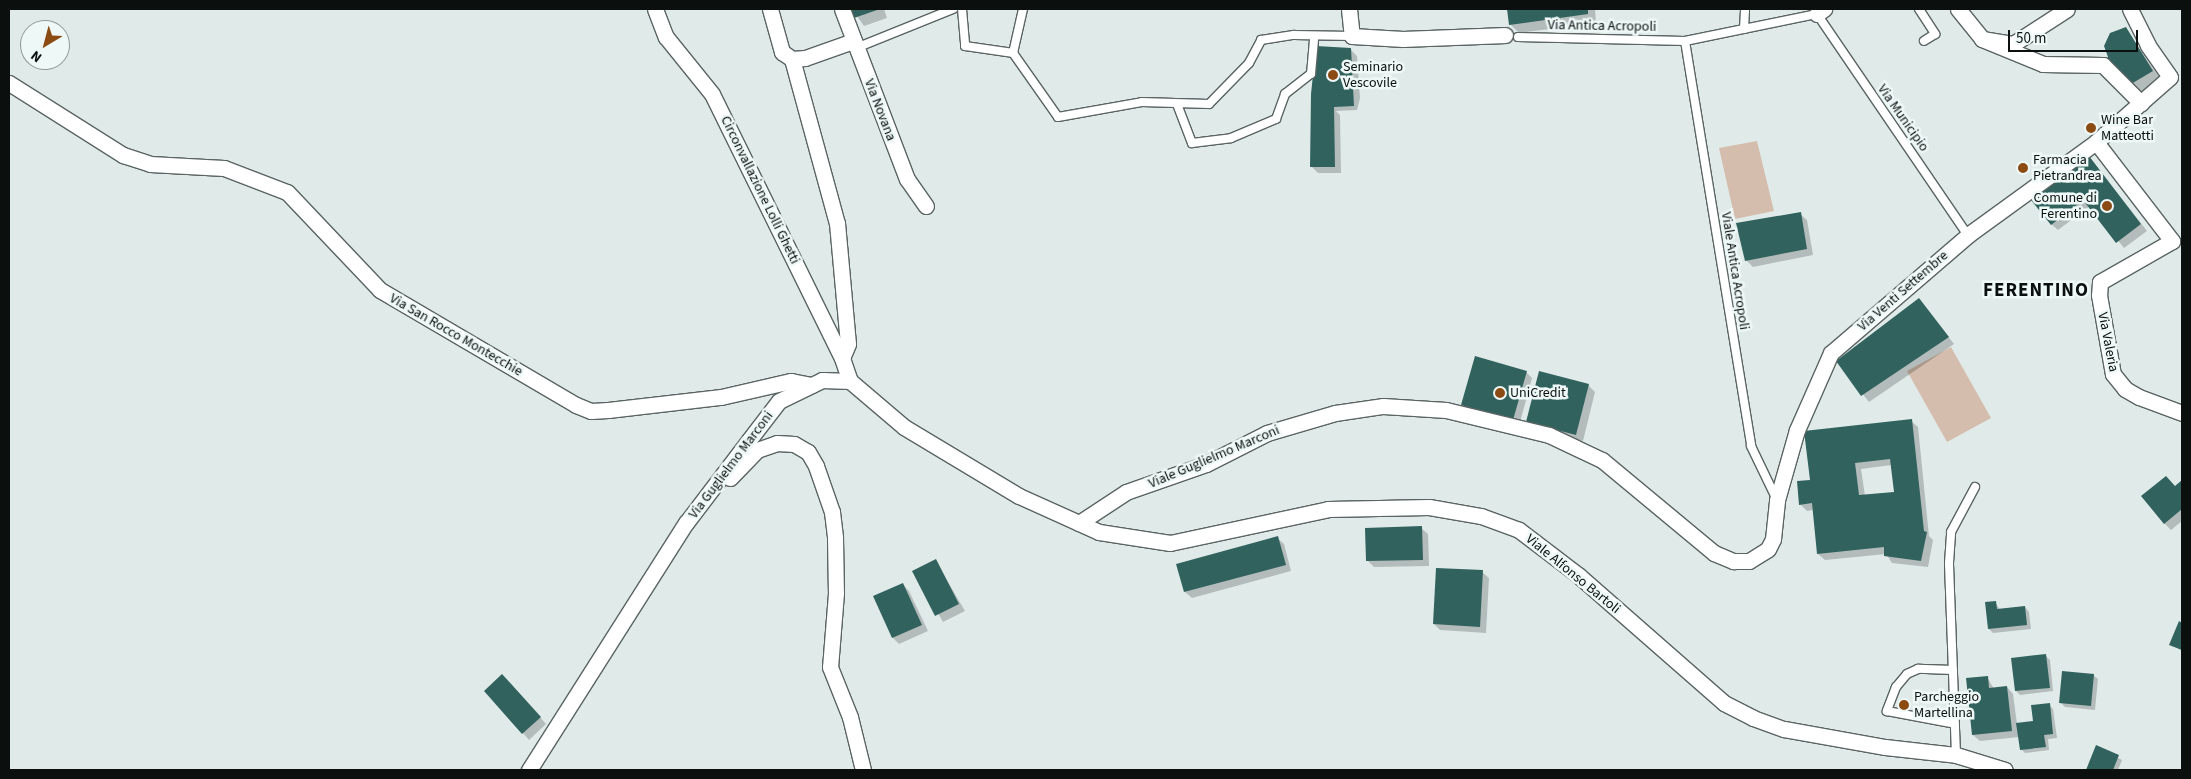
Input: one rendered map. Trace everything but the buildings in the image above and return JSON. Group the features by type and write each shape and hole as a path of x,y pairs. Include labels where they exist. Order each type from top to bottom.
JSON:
{"street":[{"name":"Circonvallazione Lolli Ghetti","path":"655,9 666,37 712,94 842,358 850,381"},
{"path":"770,9 782,52 792,59 805,58 855,44"},
{"name":"Via Novana","path":"842,9 907,179 926,206"},
{"path":"1349,9 1352,36 1402,39 1511,36"},
{"path":"1958,9 1982,39 2043,64 2103,65 2141,103"},
{"path":"1982,39 2013,44 2067,9"},
{"name":"Via Venti Settembre","path":"1733,561 1749,561 1768,549 1773,539 1776,500 1797,430 1831,353 1968,235 2096,142 2170,77 2148,45 2130,9"},
{"path":"792,59 837,223 848,344 842,358"},
{"name":"Via San Rocco Montecchie","path":"9,83 124,155 150,164 224,168 287,192 380,290 576,405 591,410 608,410 721,397 792,380 812,385"},
{"path":"2096,142 2177,238"},
{"name":"Via Valeria","path":"2177,238 2100,282 2098,287 2110,360 2117,382 2138,397 2182,413"},
{"name":"Via Guglielmo Marconi","path":"529,770 686,523 779,402 822,380 850,381"},
{"path":"850,381 904,427 1019,496 1079,523"},
{"name":"Viale Guglielmo Marconi","path":"1079,523 1126,492 1206,464 1266,433 1335,413 1383,406 1446,410 1549,435 1602,460 1685,531 1714,552 1733,561"},
{"path":"718,480 729,478 757,450 777,443 794,444 808,452 816,466 832,512 835,538 836,593 830,668 850,716 863,770"},
{"name":"Viale Alfonso Bartoli","path":"1079,523 1098,532 1170,542 1328,509 1429,507 1481,516 1519,530 1578,575 1724,703 1753,718 1793,730 1884,747 1956,755 2005,770"}],"lane":[{"path":"855,44 953,9"},
{"path":"962,9 965,46 1012,53 1058,117 1142,102 1209,104 1249,63 1261,40 1314,36 1352,36"},
{"path":"1012,53 1023,9"},
{"path":"1744,29 1745,9"},
{"path":"1919,9 1935,34 1924,41"},
{"name":"Via Antica Acropoli","path":"1511,36 1685,41 1821,12"},
{"name":"Via Municipio","path":"1821,12 1968,235"},
{"path":"1177,104 1192,143 1231,138 1276,119 1285,94 1311,74 1314,36"},
{"name":"Viale Antica Acropoli","path":"1685,41 1751,446 1776,500"},
{"path":"1956,755 1949,563 1952,532 1974,487"},
{"path":"1953,670 1918,669 1907,674 1896,687 1887,711 1955,724"}],"shaded area":[{"path":"1757,141 1774,211 1735,219 1719,148"},
{"path":"1951,347 1991,418 1947,442 1907,371"}],"place":[{"name":"Seminario Vescovile","path":"1333,75"},
{"name":"Wine Bar Matteotti","path":"2091,128"},
{"name":"Farmacia Pietrandrea","path":"2023,168"},
{"name":"Comune di Ferentino","path":"2107,206"},
{"name":"UniCredit","path":"1500,393"},
{"name":"Parcheggio Martellina","path":"1904,705"}],"district":[{"name":"FERENTINO","path":"2036,291"}]}
